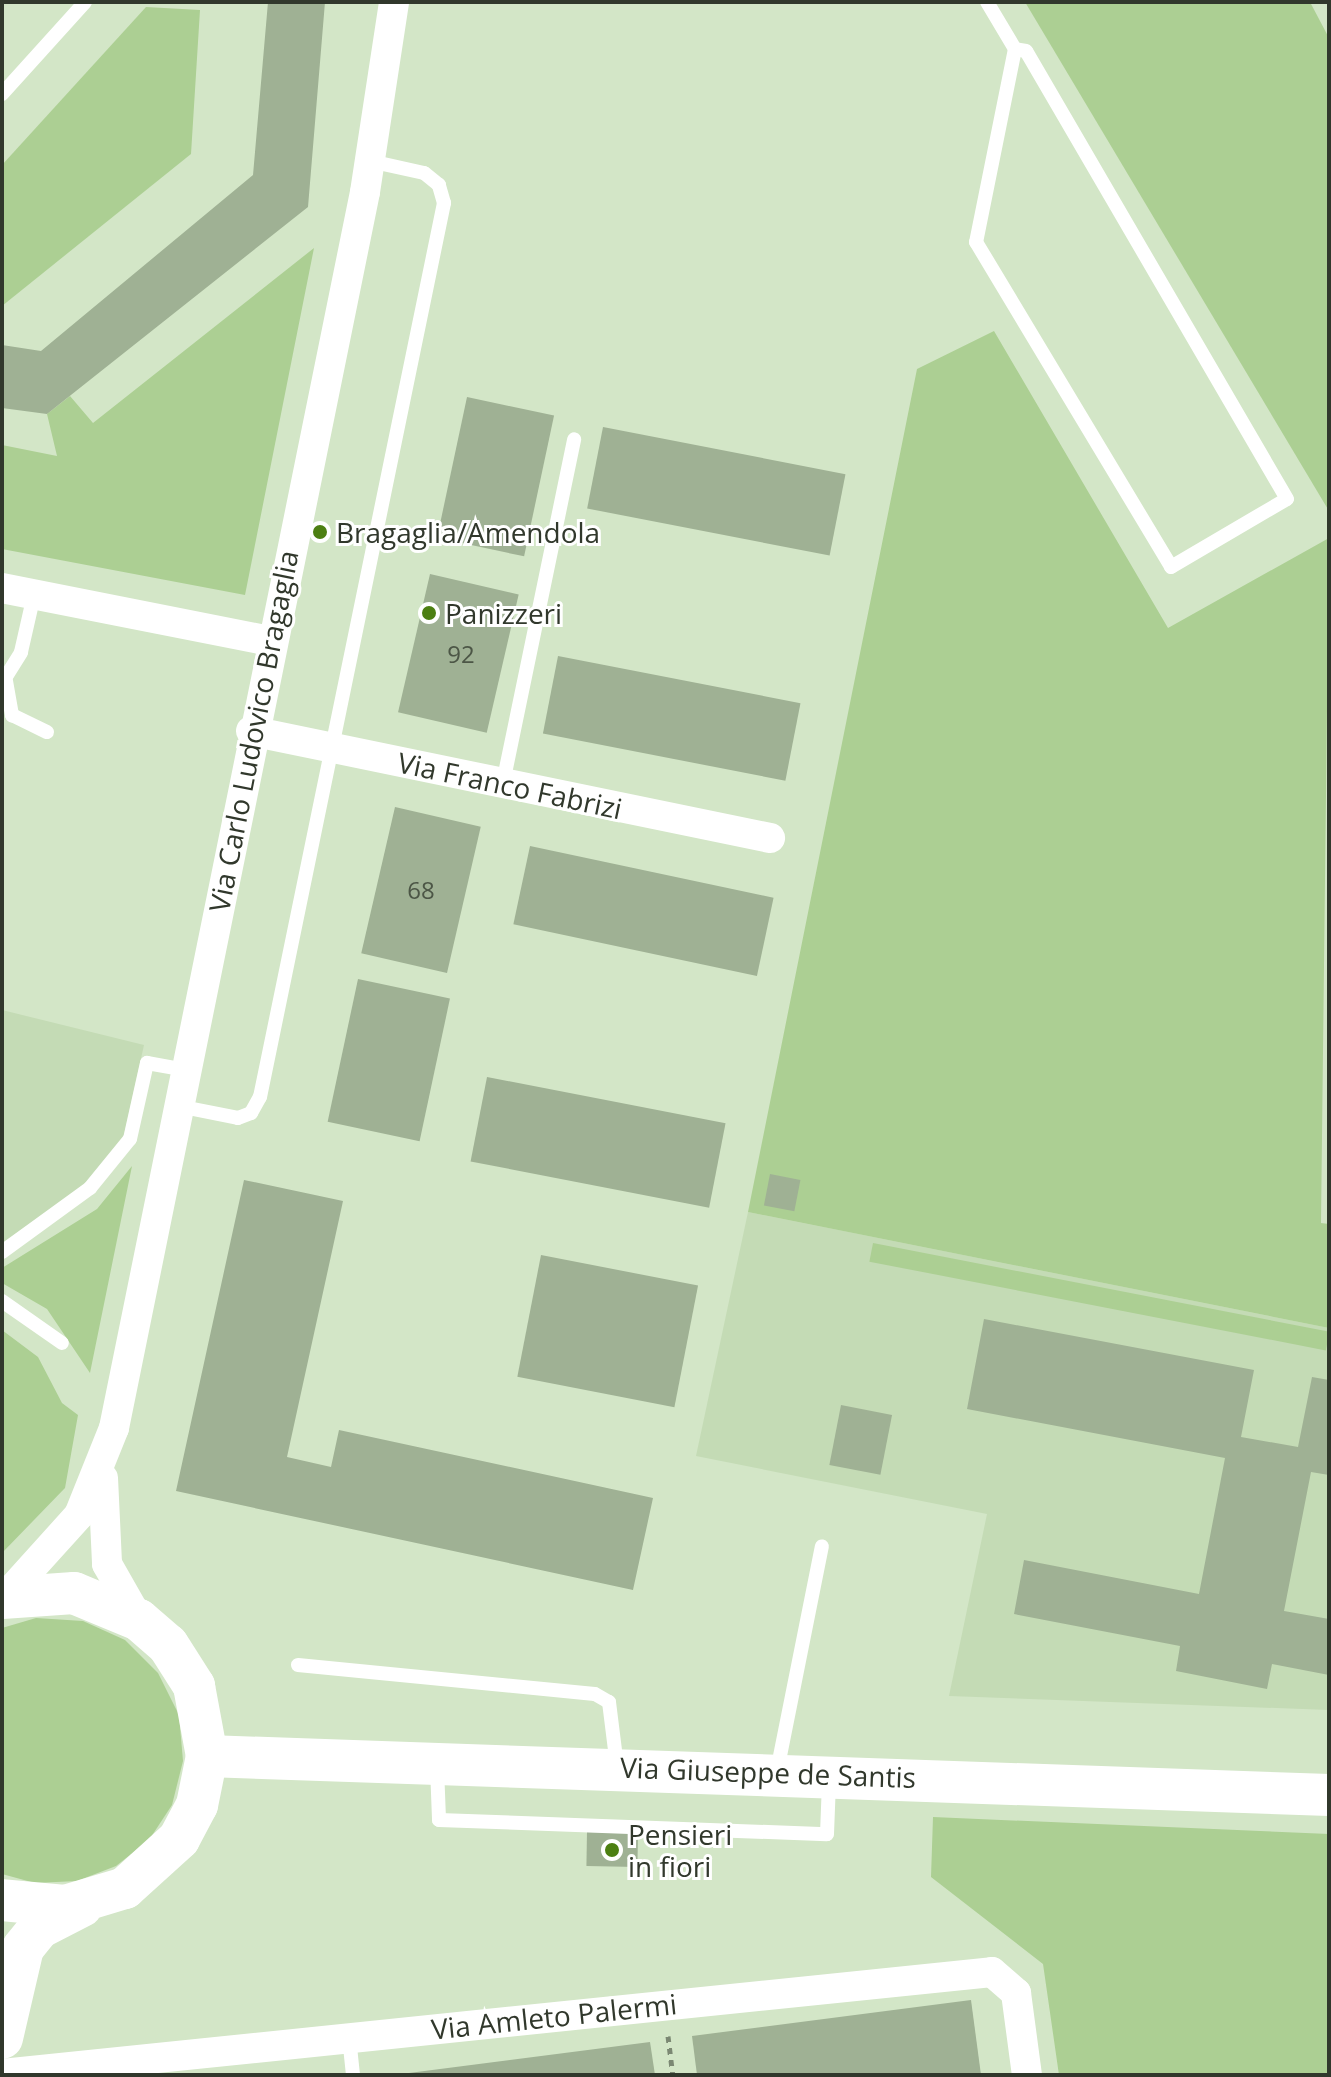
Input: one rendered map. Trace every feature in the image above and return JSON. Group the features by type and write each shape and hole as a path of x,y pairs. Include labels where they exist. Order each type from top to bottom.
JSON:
{"main road":[{"path":"2,2038 23,1948 52,1919 152,1869 179,1839 197,1805 207,1756 194,1686 168,1645 139,1620 74,1593 4,1598"},
{"name":"Via Giuseppe de Santis","path":"207,1756 777,1772 1329,1795"},
{"path":"2,1900 45,1907 92,1901"}],"street":[{"name":"Via Carlo Ludovico Bragaglia","path":"139,1620 118,1593 104,1554 105,1460 251,731 370,161 394,2"},
{"path":"2,588 270,641"},
{"name":"Via Franco Fabrizi","path":"251,731 770,838"},
{"name":"Via Carlo Ludovico Bragaglia","path":"4,1598 71,1527 105,1460"},
{"name":"Via Amleto Palermi","path":"2,2074 992,1972 1016,1993 1027,2075"}],"lane":[{"path":"2,94 85,2"},
{"path":"987,2 1015,49 976,242 1171,567 1287,499 1026,51 1015,49"},
{"path":"178,1106 238,1118 260,1097 444,203 439,185 424,173 370,161"},
{"path":"503,783 574,439"},
{"path":"34,595 4,682 12,715 47,732"},
{"path":"2,1252 90,1188 130,1139 147,1063 185,1070"},
{"path":"2,1301 62,1343"},
{"path":"777,1772 822,1546"},
{"path":"298,1665 595,1694 609,1702 617,1767"},
{"path":"437,1762 439,1820 812,1834 827,1834 829,1774"},
{"path":"349,2036 353,2075"}],"shaded area":[{"path":"1025,2 1310,2 1329,38 1329,511"},
{"path":"146,7 200,10 191,154 2,306 2,165"},
{"path":"314,248 245,595 2,549 2,445 57,456 47,414 70,396 93,423"},
{"path":"994,331 1168,628 1329,538 1321,1223 1329,1224 1329,1328 748,1212 917,369"},
{"path":"2,1010 144,1045 124,1135 82,1187 2,1243"},
{"path":"132,1166 90,1373 47,1309 2,1283 2,1268 97,1209"},
{"path":"748,1212 1329,1328 1329,1710 949,1696 987,1514 696,1456"},
{"path":"873,1243 1329,1332 1326,1350 869,1262"},
{"path":"2,1330 38,1357 62,1403 78,1415 65,1488 2,1553"},
{"path":"36,1618 83,1621 125,1640 158,1673 179,1715 183,1761 172,1805 149,1840 116,1866 77,1881 35,1883 2,1874 2,1628"},
{"path":"933,1817 1329,1834 1329,2075 1059,2075 1043,1964 931,1877"}],"building":[{"path":"268,2 325,2 308,207 47,414 2,408 2,345 41,351 253,175"},
{"path":"467,397 554,416 524,556 437,538"},
{"path":"603,427 845,474 830,556 587,508"},
{"path":"430,574 519,594 487,733 398,712"},
{"path":"558,656 800,703 785,781 543,734"},
{"path":"395,807 481,827 447,973 361,953"},
{"path":"530,846 774,898 757,976 513,924"},
{"path":"358,979 450,999 420,1141 328,1122"},
{"path":"487,1077 726,1123 709,1208 471,1161"},
{"path":"770,1174 800,1180 794,1211 764,1205"},
{"path":"244,1180 343,1201 287,1457 331,1467 339,1430 653,1498 633,1590 176,1491"},
{"path":"541,1255 698,1286 674,1407 517,1377"},
{"path":"984,1319 1254,1370 1241,1437 1298,1447 1312,1377 1329,1380 1329,1475 1311,1472 1284,1611 1329,1619 1329,1675 1272,1664 1267,1689 1176,1671 1180,1646 1014,1614 1024,1560 1199,1594 1225,1458 967,1409"},
{"path":"841,1405 892,1415 880,1475 829,1465"},
{"name":"Pensieri in fiori","path":"587,1832 638,1833 637,1867 586,1866"},
{"path":"971,2000 981,2075 697,2075 692,2036"},
{"path":"650,2042 655,2075 409,2075 409,2073"}],"place":[{"name":"Bragaglia/Amendola","path":"320,532"},
{"name":"Panizzeri","path":"429,613"},
{"name":"Pensieri in fiori","path":"612,1850"}]}
